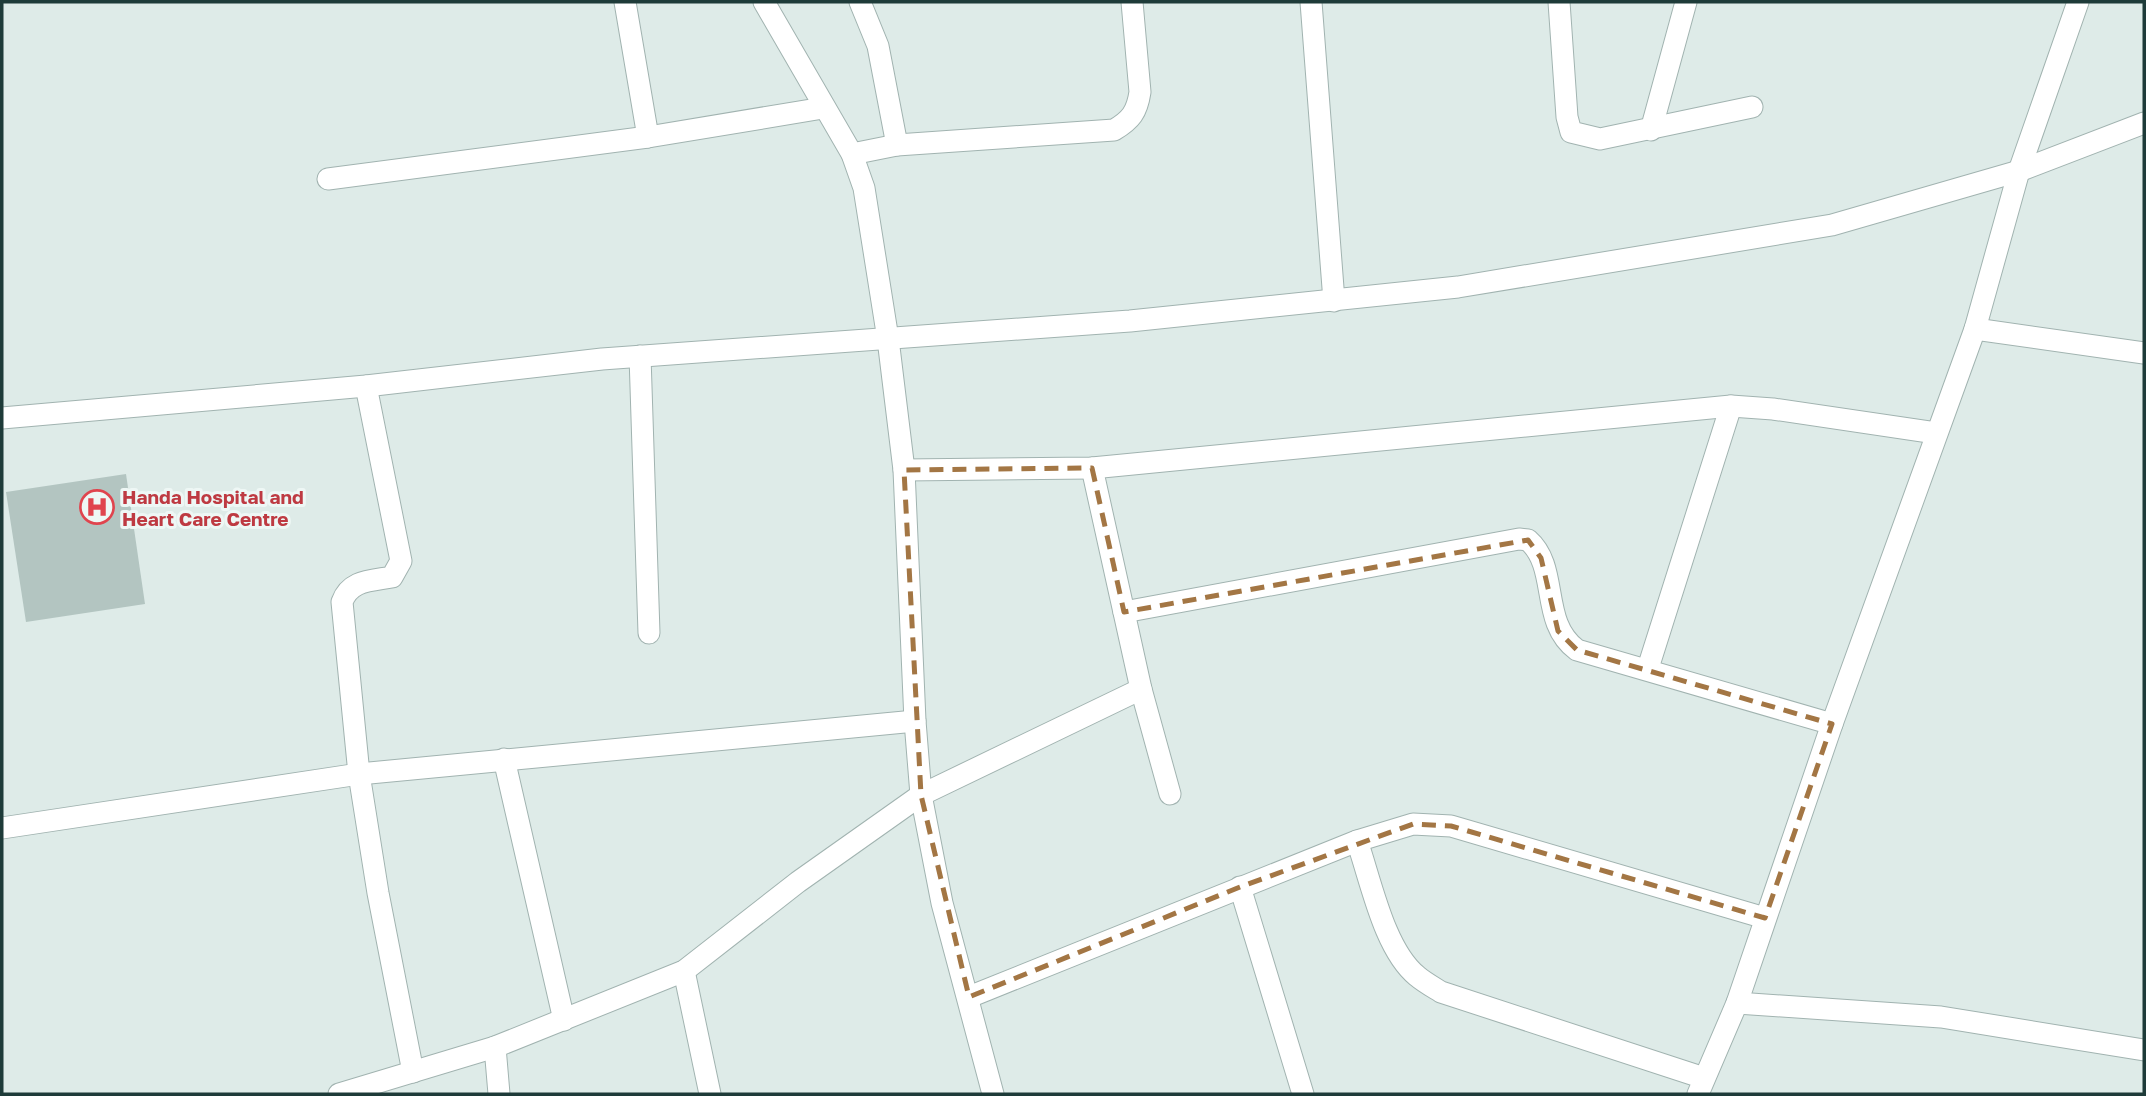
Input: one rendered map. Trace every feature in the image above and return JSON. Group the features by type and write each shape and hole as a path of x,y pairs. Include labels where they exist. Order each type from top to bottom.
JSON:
{"street":[{"path":"625,2 648,137"},
{"path":"764,2 852,154 864,188 888,340 904,470 915,721 921,794 942,903 993,1094"},
{"path":"860,2 878,46 897,145"},
{"path":"852,154 897,145 1114,130 1130,121 1138,105 1140,92 1132,2"},
{"path":"1311,2 1334,300"},
{"path":"1559,2 1567,117 1571,132 1600,139 1752,107"},
{"path":"1651,130 1686,2"},
{"path":"1357,841 1388,932 1399,955 1417,976 1441,992 1701,1086 1737,1003 1832,724 1975,330 2019,171 2078,2"},
{"path":"328,179 648,137 823,108"},
{"path":"2,418 366,386 640,356 888,340 1458,287 1832,225 2019,171 2144,123"},
{"path":"1975,330 2144,353"},
{"path":"640,356 649,633"},
{"path":"366,386 401,561 392,577 353,584 346,590 342,602 359,774 378,893 413,1072"},
{"path":"904,470 1092,468 1731,406 1773,409 1936,433"},
{"path":"1648,668 1731,406"},
{"path":"1092,468 1141,689 1170,794"},
{"path":"1124,612 1519,539 1528,540 1541,558 1558,631 1570,645 1832,724"},
{"path":"339,1094 495,1047 684,971 797,882 921,794 1141,689"},
{"path":"2,828 359,774 915,721"},
{"path":"504,759 564,1020"},
{"path":"969,998 1357,841 1413,824 1451,826 1765,918"},
{"path":"1240,887 1303,1094"},
{"path":"684,971 710,1094"},
{"path":"1737,1003 1941,1017 2144,1050"},
{"path":"495,1047 499,1094"}],"highlighted area":[{"path":"1092,468 1124,612 1528,540 1541,558 1558,631 1577,650 1832,724 1765,918 1451,826 1413,824 1240,887 969,997 921,795 904,470"}],"building":[{"path":"126,474 145,604 26,622 6,492"}],"place":[{"name":"Handa Hospital and Heart Care Centre","path":"97,507"}]}
